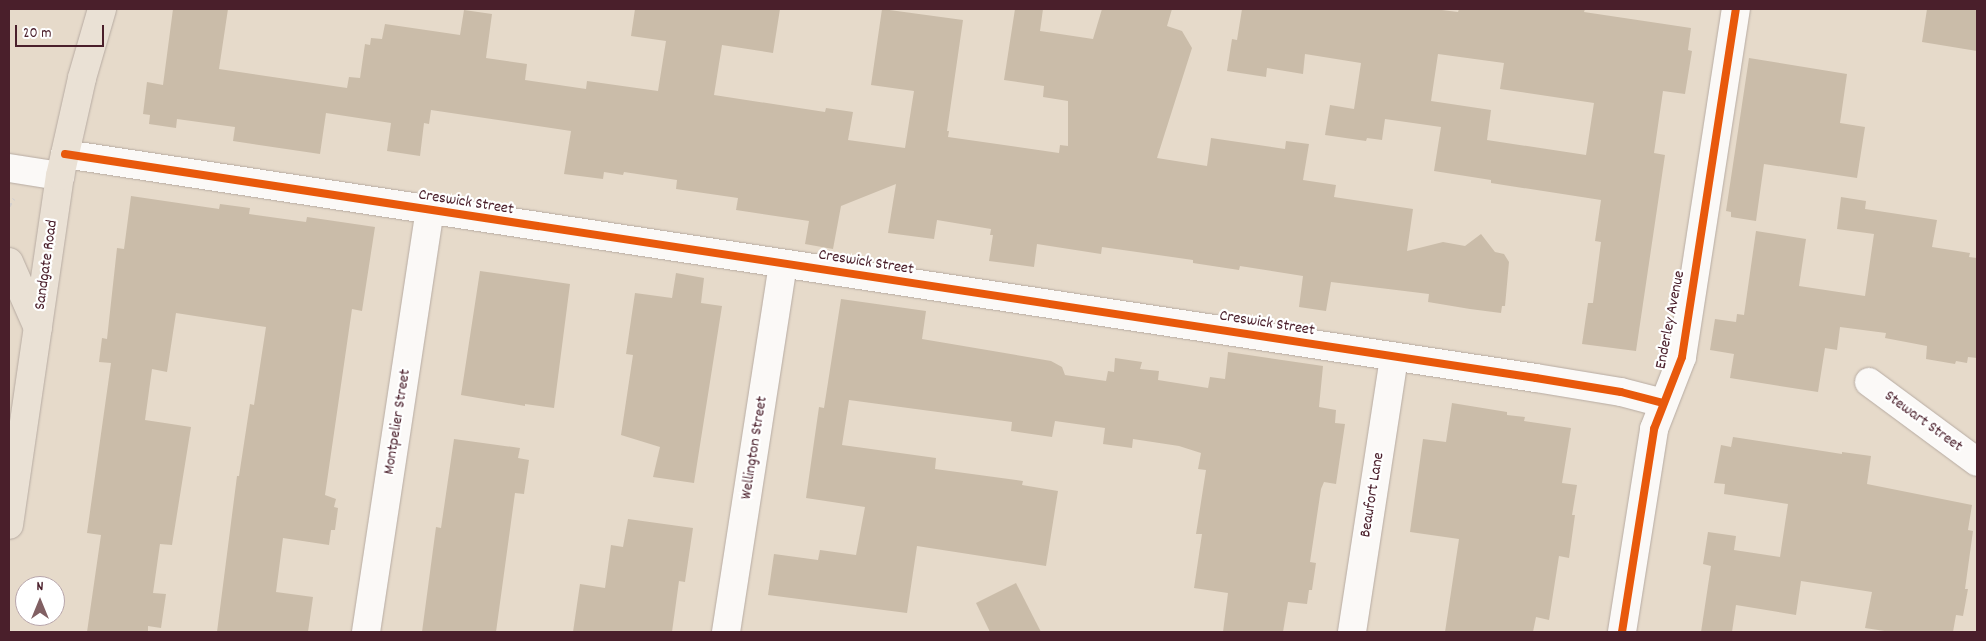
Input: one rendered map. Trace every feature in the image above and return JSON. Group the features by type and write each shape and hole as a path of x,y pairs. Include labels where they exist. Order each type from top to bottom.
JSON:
{"highway":[{"name":"Sandgate Road","path":"9,525 63,165 102,9"},
{"path":"9,262 38,328"}],"street":[{"name":"Enderley Avenue","path":"1622,632 1654,430 1682,357 1736,9"},
{"name":"Creswick Street","path":"9,168 63,165 430,211 1621,392 1663,403"},
{"name":"Montpelier Street","path":"366,632 430,211"},
{"name":"Wellington Street","path":"726,632 783,264"},
{"name":"Beaufort Lane","path":"1352,632 1394,357"},
{"name":"Stewart Street","path":"1869,382 1977,462"}],"building":[{"path":"173,9 228,9 219,69 347,88 349,77 360,78 365,44 370,45 371,38 382,39 385,24 460,35 464,10 492,14 486,58 527,64 525,80 586,89 587,81 658,91 666,41 631,36 635,9 780,9 773,53 722,45 714,95 825,112 826,108 853,112 848,140 905,148 914,91 871,85 882,9 963,20 947,131 949,131 948,137 1059,153 1060,145 1068,146 1068,101 1043,97 1044,86 1004,80 1015,9 1043,9 1040,31 1093,39 1102,9 1172,9 1167,26 1182,31 1192,48 1157,158 1207,166 1211,138 1285,149 1286,141 1309,144 1303,180 1336,185 1334,197 1413,209 1407,251 1443,242 1465,246 1481,234 1495,252 1504,254 1509,262 1505,306 1502,306 1501,313 1470,309 1428,302 1429,294 1331,282 1326,311 1299,307 1303,276 1240,266 1239,270 1193,263 1193,260 1102,247 1101,254 1037,244 1034,267 989,261 993,235 990,235 991,229 937,220 934,239 888,233 896,184 841,206 833,249 805,244 809,221 736,210 738,198 676,189 677,180 624,172 623,175 604,172 603,179 564,174 571,131 431,110 429,124 424,123 420,156 387,151 391,123 326,113 320,154 233,141 235,127 177,119 176,128 149,124 150,115 143,114 147,82 163,85"},
{"path":"1242,9 1434,9 1458,12 1459,9 1585,9 1584,12 1691,28 1688,50 1692,51 1685,94 1663,91 1654,153 1665,155 1636,351 1582,344 1588,303 1593,303 1601,242 1595,241 1601,200 1491,183 1491,180 1434,171 1441,127 1385,119 1382,140 1367,138 1366,141 1325,135 1330,105 1354,109 1361,63 1305,54 1303,74 1267,68 1266,77 1227,71 1232,39 1237,40","holes":["1438,54 1504,63 1500,89 1594,103 1586,155 1487,140 1491,110 1431,101"]},
{"path":"1927,9 1977,9 1977,51 1922,42"},
{"path":"1749,58 1847,74 1840,123 1865,127 1857,178 1764,164 1756,221 1731,217 1731,212 1726,211"},
{"path":"131,196 219,209 220,204 250,208 249,214 306,222 307,217 375,227 362,311 352,309 325,495 336,499 334,507 338,508 335,530 331,530 329,545 283,538 276,592 313,597 308,632 217,632 237,476 239,476 250,404 254,405 266,327 176,313 167,372 152,369 145,420 191,427 172,545 160,544 153,593 166,594 161,628 148,626 148,632 87,632 101,535 87,533 111,363 99,362 102,338 107,339 117,248 124,249"},
{"path":"1841,197 1866,201 1865,209 1937,220 1932,247 1970,253 1969,257 1977,258 1977,358 1968,357 1967,363 1956,361 1955,364 1926,359 1927,346 1885,338 1886,333 1840,327 1837,350 1825,348 1818,392 1730,378 1734,354 1710,350 1715,319 1736,322 1737,314 1744,315 1756,231 1806,239 1799,286 1865,296 1874,234 1837,229"},
{"path":"480,271 570,284 554,408 525,404 525,406 461,395"},
{"path":"676,273 704,278 701,303 722,306 694,483 653,477 660,447 621,435 633,355 626,354 635,293 672,298"},
{"path":"841,299 926,311 922,339 1051,361 1062,367 1065,375 1106,381 1108,371 1114,372 1115,358 1142,362 1140,369 1159,371 1158,380 1208,388 1210,377 1225,379 1228,352 1323,366 1319,407 1336,410 1335,423 1345,424 1336,484 1324,482 1321,489 1310,562 1316,563 1312,590 1309,590 1307,604 1288,602 1283,632 1223,632 1228,593 1194,588 1202,534 1196,534 1206,470 1198,469 1201,453 1179,446 1133,439 1132,448 1103,444 1105,428 1055,421 1052,437 1011,431 1012,422 849,400 842,445 936,458 935,469 1023,481 1022,485 1058,491 1046,566 917,546 907,613 768,595 774,554 818,560 820,550 856,555 865,507 806,498 819,407 824,408"},
{"path":"1452,403 1507,412 1507,415 1525,417 1524,421 1571,428 1562,483 1577,485 1572,515 1575,515 1569,558 1559,556 1549,620 1536,617 1533,632 1445,632 1459,539 1410,532 1423,439 1446,442"},
{"path":"1733,437 1842,454 1842,452 1871,456 1867,484 1972,505 1968,530 1973,531 1965,589 1968,589 1963,616 1956,615 1953,632 1891,632 1865,628 1872,592 1801,581 1796,615 1736,605 1732,632 1701,632 1711,566 1703,564 1708,532 1736,536 1734,550 1780,557 1788,504 1724,494 1725,484 1714,483 1721,445 1731,447"},
{"path":"454,439 520,448 518,458 529,460 524,494 515,493 496,632 422,632 436,527 441,528"},
{"path":"628,519 693,528 685,582 679,581 672,632 573,632 580,584 605,588 611,545 623,547"},
{"path":"1016,583 1041,632 990,632 976,603"}],"cycle path":[{"path":"1622,632 1654,429 1682,357 1736,9"},
{"path":"65,154 1536,378 1621,392 1663,403"}]}
